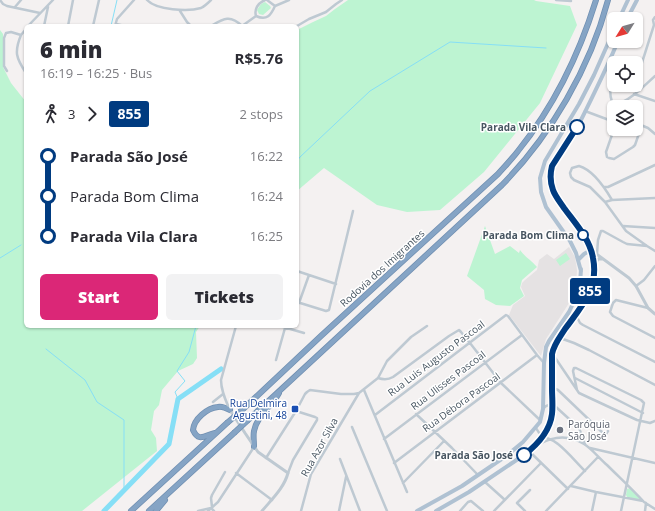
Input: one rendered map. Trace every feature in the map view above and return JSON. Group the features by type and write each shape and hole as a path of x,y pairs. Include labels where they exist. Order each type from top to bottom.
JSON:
{"highway":[{"name":"Rodovia dos Imigrantes","path":"131,511 498,174 518,152 558,92 583,39 596,0"},
{"name":"Rodovia dos Imigrantes","path":"149,511 513,174 562,108 574,86 599,29 608,0"},
{"path":"254,447 254,430 256,424 274,402 281,389"},
{"path":"216,433 204,437 198,436 194,430 195,422 204,413 214,407 230,410"},
{"path":"156,511 177,485"}],"main road":[{"path":"622,12 628,0"},
{"path":"631,12 637,0"},
{"path":"588,296 581,293 582,278 578,260 570,241 546,207 541,192 540,178 545,161 591,81 607,46"},
{"path":"436,511 485,482 533,448 542,437 549,424 552,414 552,354 555,345 588,296 593,285 594,278 594,266 591,250 584,235 555,195 550,178 552,166 577,127 607,67"},
{"path":"578,260 591,250"},
{"path":"417,511 462,486 506,456 523,442 536,428 541,420 543,409 543,358 546,347 576,297 580,284 580,269"}],"street":[{"path":"0,0 3,4 15,8 40,13"},
{"path":"15,8 21,0"},
{"path":"30,24 53,0"},
{"path":"68,24 74,0"},
{"path":"93,24 99,0"},
{"path":"115,24 117,19 134,0"},
{"path":"147,0 155,6 180,11 201,8 211,0"},
{"path":"256,16 256,8 266,0 275,6"},
{"path":"256,16 263,18 267,17 270,15 275,6 289,0"},
{"path":"299,25 326,12 336,2 342,0"},
{"path":"556,0 572,1"},
{"path":"44,24 48,6"},
{"path":"180,11 189,24"},
{"path":"246,24 256,16"},
{"path":"643,60 654,26 653,20 655,17"},
{"path":"214,24 226,18 238,21 240,24"},
{"path":"24,31 21,35 16,55 24,70"},
{"path":"7,71 4,66 5,35 7,32 21,35"},
{"path":"643,87 655,76"},
{"path":"610,92 612,102 614,104 618,104 637,92"},
{"path":"634,94 655,101"},
{"path":"585,111 607,119"},
{"path":"643,126 655,134"},
{"path":"612,136 606,152 607,157 611,159 614,159 633,147 638,136"},
{"path":"604,187 608,187 655,165"},
{"path":"612,200 604,187 591,174 582,167 576,166 572,168 570,173 571,177 574,180 590,187 605,202 629,234 655,251"},
{"path":"605,202 612,200 655,198"},
{"path":"299,302 326,312 329,310 353,211"},
{"path":"623,226 655,228"},
{"path":"596,254 600,232 602,231 628,244 647,246"},
{"path":"591,250 629,278 636,286 648,308 655,314"},
{"path":"594,266 598,259 604,259"},
{"path":"636,286 644,280 655,266"},
{"path":"299,272 336,284"},
{"path":"299,300 309,275"},
{"path":"648,308 616,300 613,303 610,312 613,316 655,338"},
{"path":"576,314 583,325 655,362"},
{"name":"Rua Luis Augusto Pascoal","path":"375,415 505,316 507,316 522,335"},
{"path":"266,458 308,391 341,394 359,393 378,378 387,361 395,353 427,326"},
{"path":"235,328 221,380 223,394 230,410 258,452 288,473"},
{"path":"276,360 285,328 304,333"},
{"path":"378,378 382,380 393,377 449,336 460,331 501,383 541,420"},
{"path":"522,335 537,355 543,358"},
{"name":"Rua Ulisses Pascoal","path":"384,438 522,335"},
{"path":"560,338 589,350 655,385"},
{"path":"552,354 579,393 623,415 641,421 655,422"},
{"name":"Rua Débora Pascoal","path":"394,462 537,355"},
{"path":"577,390 573,370 575,368 641,400 644,403 622,511"},
{"path":"574,378 643,413"},
{"path":"552,388 558,390 604,434 608,431"},
{"path":"364,390 406,492"},
{"name":"Rua Azor Silva","path":"301,511 311,474 359,393"},
{"path":"213,402 223,394"},
{"path":"543,409 548,405 552,405 559,409 579,428 585,444 645,502 655,508"},
{"path":"262,511 285,482 293,460 317,420 315,417 296,411"},
{"path":"416,414 478,475"},
{"path":"352,427 387,511"},
{"path":"536,428 537,432 542,437 551,439 558,444 585,471"},
{"path":"533,448 551,439 560,437 566,437 585,444"},
{"path":"403,483 444,440"},
{"path":"198,511 210,509 219,500 254,447"},
{"path":"589,448 655,463"},
{"path":"529,451 568,489"},
{"path":"546,511 598,457"},
{"path":"340,459 360,511"},
{"path":"494,511 541,463"},
{"path":"210,509 212,495 225,472"},
{"path":"236,473 272,500"},
{"path":"339,511 346,477"},
{"path":"485,482 505,500"},
{"path":"571,486 645,502"},
{"path":"525,511 517,503 530,490"},
{"path":"592,511 596,492"},
{"path":"460,511 468,502 473,502 483,511"},
{"path":"645,502 645,511"},
{"path":"210,509 214,511"}],"shaded area":[{"path":"569,247 575,257 577,270 576,287 571,300 546,339 541,356 509,315 513,305 525,296 521,287 522,283 537,270 539,260 547,254 554,259"}],"green space":[{"path":"348,0 534,0 570,6 577,25 540,103 484,172 440,210 407,212 377,205 324,168 299,189 299,29 326,16"},
{"path":"265,2 271,8 263,15 259,14 257,10 261,4"},
{"path":"0,30 3,34 3,67 11,83 24,99 24,328 199,328 196,332 197,358 193,364 178,371 162,390 159,405 154,411 151,430 156,438 157,451 82,511 0,511"},
{"path":"485,226 495,254 510,246 519,253 520,250 537,267 522,280 520,288 524,296 510,306 496,305 485,299 484,290 467,276"},
{"path":"566,253 570,259 560,266 556,260"},
{"path":"630,488 640,497 640,500 627,497 627,489"}],"waterway":[{"path":"111,24 117,0"},
{"path":"299,158 370,91 450,42 546,48"},
{"path":"0,258 21,245"},
{"path":"178,399 175,392 185,381 177,371 189,352 195,328"},
{"path":"46,349 85,380 97,402 124,420 124,490"},
{"path":"104,511 169,444 178,399 221,369"}],"bus line":[{"name":"855","path":"524,455 533,448 545,433 552,414 552,354 555,345 588,296 593,285 594,266 590,247 555,195 550,178 554,162 577,127"}],"place":[{"name":"Parada Vila Clara","path":"577,127"},
{"name":"Parada Bom Clima","path":"583,235"},
{"name":"Rua Delmira Agustini, 48","path":"295,409"},
{"name":"Paróquia São José","path":"560,430"},
{"name":"Parada São José","path":"524,455"}]}
